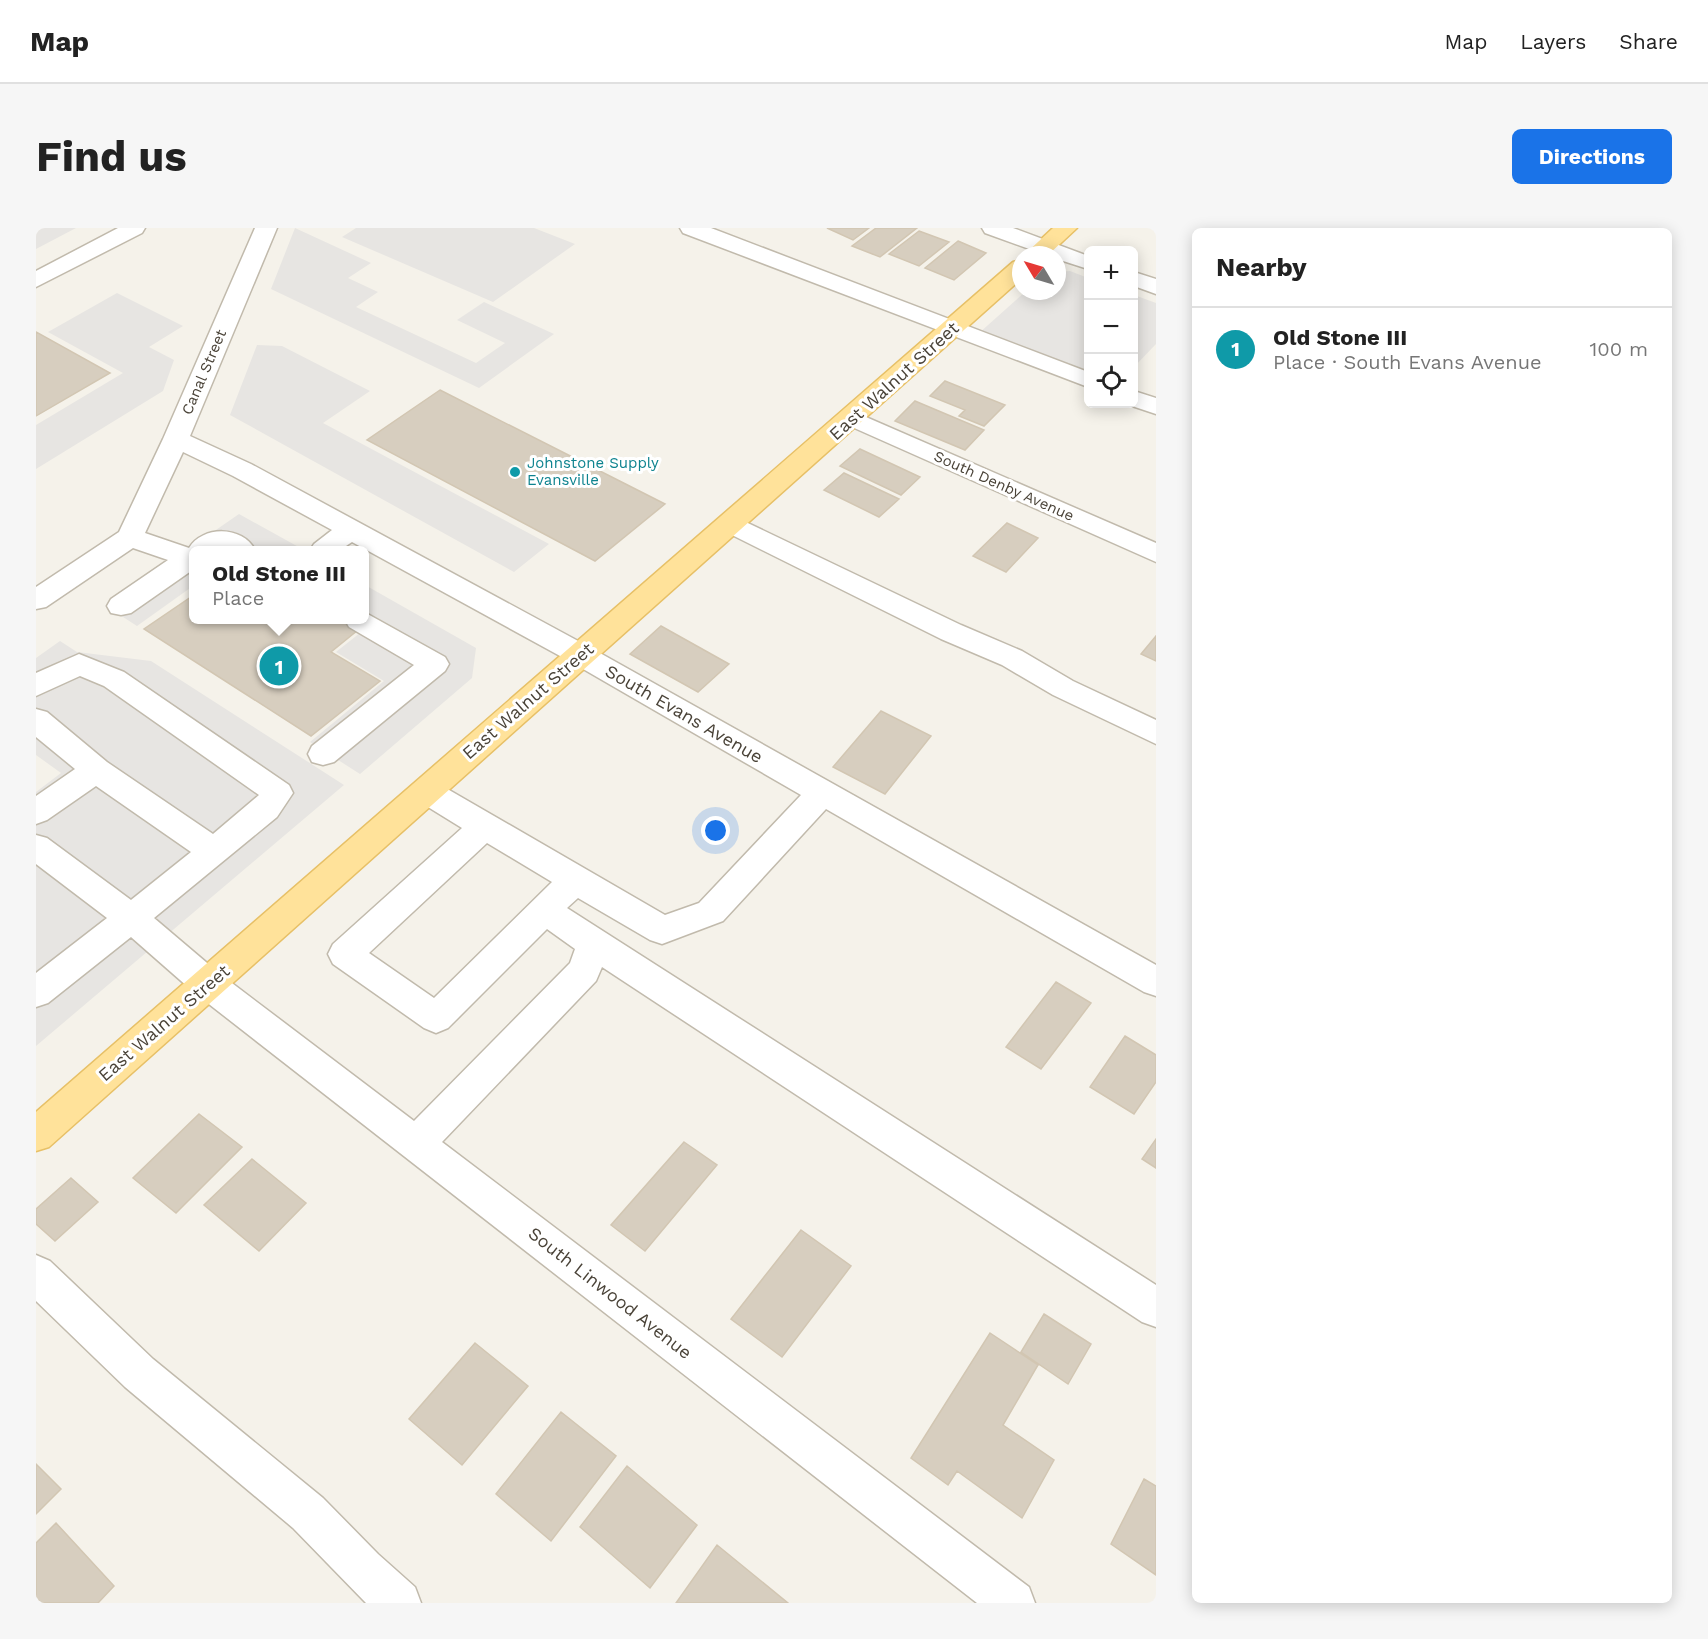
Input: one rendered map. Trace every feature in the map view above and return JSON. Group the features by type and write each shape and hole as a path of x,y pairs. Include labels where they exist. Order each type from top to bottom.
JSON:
{"main road":[{"path":"1046,246 1066,228"},
{"name":"East Walnut Street","path":"36,1135 1012,275"}],"street":[{"path":"36,280 134,228"},
{"name":"Canal Street","path":"135,526 176,439 266,228"},
{"path":"691,228 1084,378"},
{"path":"993,228 1030,246"},
{"path":"1066,257 1084,261"},
{"path":"1138,280 1156,287"},
{"path":"1138,400 1156,407"},
{"name":"South Denby Avenue","path":"852,418 1156,554"},
{"name":"South Evans Avenue","path":"176,439 242,470 581,655 1156,982"},
{"path":"731,524 951,632 1012,658 1063,688 1156,733"},
{"path":"36,600 135,526 189,552"},
{"path":"329,546 352,529"},
{"path":"208,546 220,538 235,546"},
{"path":"121,606 189,559"},
{"path":"323,754 435,664 366,624"},
{"path":"36,686 79,664 114,679 278,793 266,809 131,918 41,981"},
{"path":"36,720 96,770 214,851"},
{"path":"36,812 96,770"},
{"path":"426,791 662,930 711,912 823,792"},
{"path":"484,826 345,954 436,1018 574,880"},
{"name":"South Linwood Avenue","path":"36,848 131,918 208,984 1012,1603"},
{"path":"544,910 1156,1308"},
{"path":"416,1144 584,971 594,944"},
{"path":"36,1274 139,1373 308,1513 362,1570 399,1603"}],"shaded area":[{"path":"36,228 76,228 36,249"},
{"path":"295,228 371,263 348,278 378,292 356,307 476,363 505,343 457,320 484,302 554,334 479,388 271,289"},
{"path":"356,228 534,228 575,244 493,302 342,237"},
{"path":"1066,271 1084,276 1084,376 978,334 1016,300 1066,300"},
{"path":"117,293 183,326 149,347 174,360 163,391 36,469 36,425 123,373 48,332"},
{"path":"1138,296 1156,303 1156,344 1138,363"},
{"path":"257,345 282,346 370,391 323,423 549,544 514,572 230,415"},
{"path":"239,514 297,546 193,546"},
{"path":"189,549 189,589 137,626 106,606"},
{"path":"369,587 476,648 472,678 360,774 310,742 384,681 336,652 370,625 368,624"},
{"path":"60,641 77,652 151,661 344,785 36,1046 36,792 61,773 36,755 36,658"}],"building":[{"path":"827,228 869,228 853,240"},
{"path":"876,228 917,228 880,257 852,246"},
{"path":"919,231 949,242 919,266 889,254"},
{"path":"958,241 986,253 954,280 925,268"},
{"path":"36,332 110,373 36,416"},
{"path":"945,381 1005,405 984,426 959,416 965,410 930,396"},
{"name":"Johnstone Supply Evansville","path":"440,390 665,504 595,561 367,440"},
{"path":"915,401 984,430 965,450 895,421"},
{"path":"860,449 920,477 901,495 840,466"},
{"path":"844,473 899,499 879,517 824,490"},
{"path":"1007,523 1038,538 1006,572 973,556"},
{"path":"189,598 189,624 359,624 363,626 331,652 380,681 311,736 144,629"},
{"path":"661,626 729,664 698,692 630,654"},
{"path":"1156,636 1156,661 1141,654"},
{"path":"881,711 931,736 885,794 833,767"},
{"path":"1056,982 1091,1003 1041,1069 1006,1047"},
{"path":"1125,1036 1156,1055 1156,1082 1134,1114 1090,1087"},
{"path":"199,1114 242,1147 176,1213 133,1178"},
{"path":"1156,1139 1156,1168 1142,1159"},
{"path":"684,1142 717,1165 645,1251 611,1225"},
{"path":"252,1159 306,1203 259,1251 204,1205"},
{"path":"71,1178 98,1202 55,1241 36,1224 36,1209"},
{"path":"801,1230 851,1266 782,1357 731,1319"},
{"path":"1044,1314 1091,1344 1068,1384 1021,1352"},
{"path":"990,1333 1038,1365 1003,1425 1054,1460 1022,1518 957,1471 948,1485 911,1458"},
{"path":"475,1343 528,1386 462,1465 409,1419"},
{"path":"561,1412 616,1456 551,1541 496,1494"},
{"path":"36,1464 61,1489 36,1514"},
{"path":"627,1466 697,1525 650,1588 580,1527"},
{"path":"1144,1479 1156,1486 1156,1575 1111,1544"},
{"path":"56,1523 114,1586 98,1603 36,1603 36,1543"},
{"path":"717,1545 788,1603 676,1603"}],"place":[{"name":"Johnstone Supply Evansville","path":"515,472"},
{"name":"Old Stone III","path":"279,666"}]}
